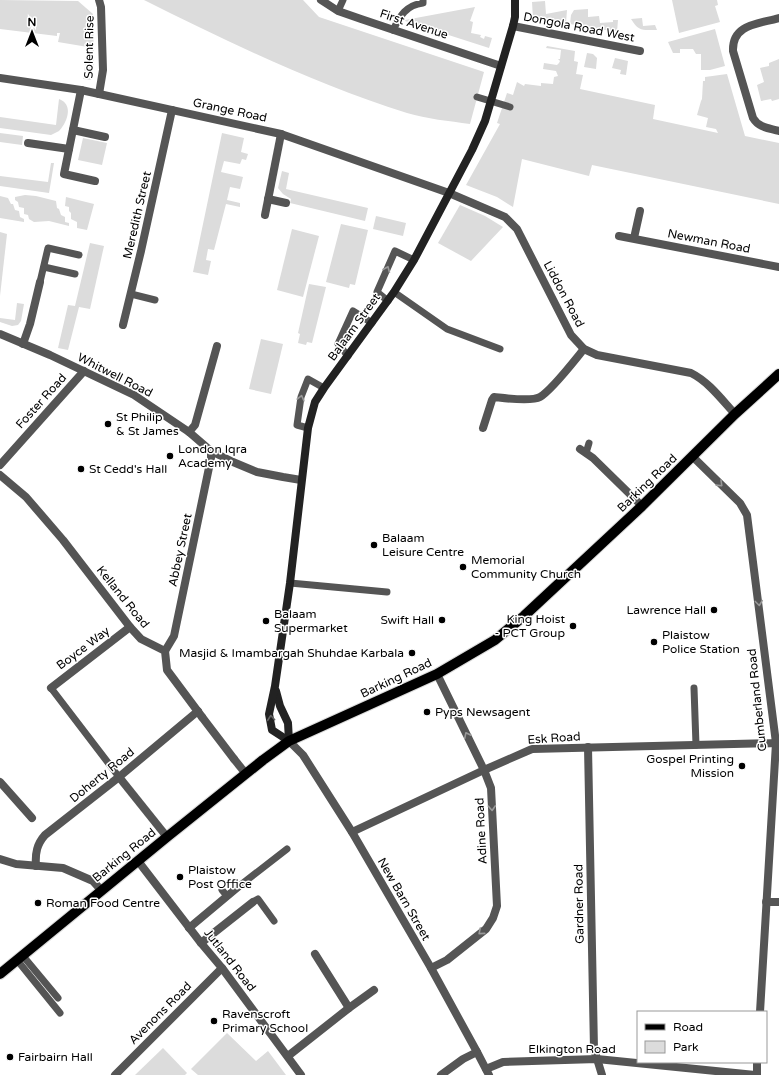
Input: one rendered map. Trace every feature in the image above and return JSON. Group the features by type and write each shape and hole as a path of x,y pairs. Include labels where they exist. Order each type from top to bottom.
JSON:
{"main road":[{"name":"Balaam Street","path":"289,741 272,730 270,714 290,583 308,428 315,402 388,301 414,260 482,129 513,26 515,17 515,0"},
{"name":"Barking Road","path":"0,974 101,890 289,741 436,674 495,640 524,616 642,506 779,374"},
{"name":"Balaam Street","path":"275,686 280,706 288,723 289,741"}],"street":[{"name":"Solent Rise","path":"99,0 101,7 103,70 99,94"},
{"name":"First Avenue","path":"321,0 338,11 501,66"},
{"path":"779,18 741,30 735,38 733,44 733,51 755,122 761,127 779,131"},
{"name":"Dongola Road West","path":"513,26 640,51"},
{"name":"Grange Road","path":"0,78 81,90 281,134 449,193"},
{"path":"81,90 64,174 95,181"},
{"name":"Meredith Street","path":"123,325 172,110"},
{"path":"73,130 105,137"},
{"path":"265,215 281,134"},
{"path":"28,143 69,149"},
{"name":"Liddon Road","path":"449,193 505,217 517,229 571,335 584,349 598,355 691,374 700,378 708,385 736,414"},
{"path":"268,199 286,203"},
{"path":"634,238 640,211"},
{"name":"Newman Road","path":"619,236 779,267"},
{"path":"23,344 30,324 40,282"},
{"name":"Whitwell Road","path":"0,334 134,395 189,432 211,450 233,462 257,472 283,478 301,480"},
{"path":"189,432 195,425 217,346"},
{"path":"483,428 494,397 528,399 540,398 584,349"},
{"name":"Foster Road","path":"0,465 84,372"},
{"name":"Abbey Street","path":"165,651 174,636 211,458 211,450"},
{"path":"583,451 612,475 642,506"},
{"name":"Cumberland Road","path":"693,457 740,503 748,514 778,743 766,902 760,1011"},
{"name":"Kelland Road","path":"0,475 26,497 63,540 130,627 141,639 165,651"},
{"name":"Boyce Way","path":"51,688 130,627"},
{"path":"165,651 167,670 246,774"},
{"name":"Adine Road","path":"431,968 447,960 486,929 493,918 497,906 491,788 484,770 436,674"},
{"name":"Doherty Road","path":"36,866 36,851 45,835 200,714"},
{"name":"New Barn Street","path":"289,741 303,755 352,832 431,968 487,1072"},
{"name":"Esk Road","path":"352,832 532,749 778,743"},
{"name":"Gardner Road","path":"588,747 594,1048 602,1075"},
{"path":"119,777 167,837"},
{"path":"0,782 32,818"},
{"path":"0,858 16,864 64,868 93,881 101,890"},
{"name":"Jutland Road","path":"138,861 189,928 222,968 301,1075"},
{"path":"189,928 224,893 238,887"},
{"path":"201,943 253,902"},
{"path":"766,902 779,902"},
{"path":"315,954 349,1008"},
{"name":"Avenons Road","path":"115,1075 222,968"},
{"path":"288,1056 374,990"},
{"path":"441,1075 463,1059 477,1052"},
{"name":"Elkington Road","path":"487,1072 503,1062 597,1059 756,1075"},
{"path":"756,1075 757,1063"}],"lane":[{"path":"338,11 344,0"},
{"path":"393,30 404,11 410,6 423,3 423,0"},
{"path":"477,97 510,107"},
{"path":"40,282 48,248 79,255"},
{"path":"388,301 378,292 394,251 414,260"},
{"path":"44,267 75,274"},
{"path":"394,292 447,329 500,349"},
{"path":"131,294 155,300"},
{"path":"348,356 338,344 353,311 372,323"},
{"path":"308,428 297,425 301,397 308,379 324,388"},
{"path":"583,451 589,443"},
{"path":"290,583 387,592"},
{"path":"51,688 119,777"},
{"path":"694,688 696,745"},
{"path":"238,887 287,849"},
{"path":"253,902 258,899 274,921"},
{"path":"20,958 58,998"},
{"path":"20,958 60,1013"}],"green space":[{"path":"0,0 78,1 93,14 94,63 91,80 83,79 88,47 58,42 60,33 57,33 57,36 0,29"},
{"path":"144,0 303,0 319,17 484,72 470,124 438,120 415,115 373,102 273,62"},
{"path":"672,0 717,0 718,5 715,6 720,22 679,33"},
{"path":"545,1 546,14 567,10 566,23 533,19 532,2"},
{"path":"475,7 470,21 473,22 471,33 481,35 480,37 484,39 485,36 492,38 489,48 405,21 405,20"},
{"path":"588,9 588,17 599,16 600,23 618,20 617,32 570,24 571,15 574,10"},
{"path":"642,18 643,26 655,25 657,30 639,28 631,19"},
{"path":"715,29 725,66 710,70 701,70 701,54 696,54 693,49 680,49 680,53 673,53 668,42"},
{"path":"547,46 575,51 574,61 578,62 576,74 583,75 580,89 655,105 653,119 718,133 716,129 706,127 708,118 697,115 702,99 703,81 705,81 705,77 727,74 745,136 779,143 779,204 592,165 589,176 522,159 513,207 497,197 466,185 500,124 497,123 507,93 513,95 517,82 524,86 525,84 541,86 541,83 553,84 554,77 558,76 556,71 543,69 544,63 557,65 559,63 560,61 558,59 560,59 561,50 546,48"},
{"path":"587,53 593,54 597,58 596,69 584,67"},
{"path":"615,58 628,61 626,75 620,74 621,70 612,68"},
{"path":"779,59 779,99 772,101 771,99 761,101 757,85 764,82 760,68 769,66 769,63"},
{"path":"59,99 67,106 68,114 59,131 51,135 0,128 0,117 56,125"},
{"path":"0,133 23,136 22,145 0,142"},
{"path":"222,133 244,138 241,152 248,154 246,160 242,159 240,164 224,161 221,172 243,177 240,189 230,187 227,200 240,203 240,207 226,204 214,250 208,249 206,260 211,261 208,275 193,272"},
{"path":"83,138 107,143 102,165 78,160"},
{"path":"51,163 54,163 49,193 0,186 0,176 48,182"},
{"path":"282,171 289,173 286,189 368,208 365,221 290,203 291,199 283,194 278,188"},
{"path":"25,195 56,201 57,208 59,209 61,215 65,217 65,222 69,223 69,226 49,221 34,222 29,219 28,215 24,214 24,208 19,207 18,202 15,200 15,197"},
{"path":"0,196 8,198 11,204 13,204 15,210 19,211 20,217 24,219 24,222 0,218"},
{"path":"66,197 94,204 87,230 77,228 77,222 71,219 69,207 65,206"},
{"path":"460,205 485,216 503,227 471,261 438,243"},
{"path":"376,216 406,223 403,236 373,229"},
{"path":"341,224 368,230 355,285 350,284 349,288 326,282"},
{"path":"292,229 319,236 303,297 277,290"},
{"path":"0,232 7,234 0,296"},
{"path":"90,243 104,246 90,309 79,307 68,350 58,348 68,305 75,306"},
{"path":"309,284 326,287 312,343 307,342 306,345 298,343 300,334 298,333"},
{"path":"17,303 24,304 21,321 18,325 12,326 0,322 0,318 15,320"},
{"path":"261,339 283,344 271,394 249,389"},
{"path":"227,1033 256,1061 268,1051 286,1075 198,1075 191,1069"},
{"path":"163,1048 187,1073 185,1075 135,1075"}],"place":[{"name":"St Philip & St James","path":"108,424"},
{"name":"London Iqra Academy","path":"170,456"},
{"name":"St Cedd's Hall","path":"81,469"},
{"name":"Balaam Leisure Centre","path":"374,545"},
{"name":"Memorial Community Church","path":"463,567"},
{"name":"Lawrence Hall","path":"714,610"},
{"name":"Swift Hall","path":"442,620"},
{"name":"Balaam Supermarket","path":"266,621"},
{"name":"King Hoist - PCT Group","path":"573,626"},
{"name":"Plaistow Police Station","path":"654,642"},
{"name":"Masjid & Imambargah Shuhdae Karbala","path":"412,653"},
{"name":"Pyps Newsagent","path":"427,712"},
{"name":"Gospel Printing Mission","path":"742,766"},
{"name":"Plaistow Post Office","path":"180,877"},
{"name":"Roman Food Centre","path":"38,903"},
{"name":"Ravenscroft Primary School","path":"214,1021"},
{"name":"Fairbairn Hall","path":"10,1057"}]}
